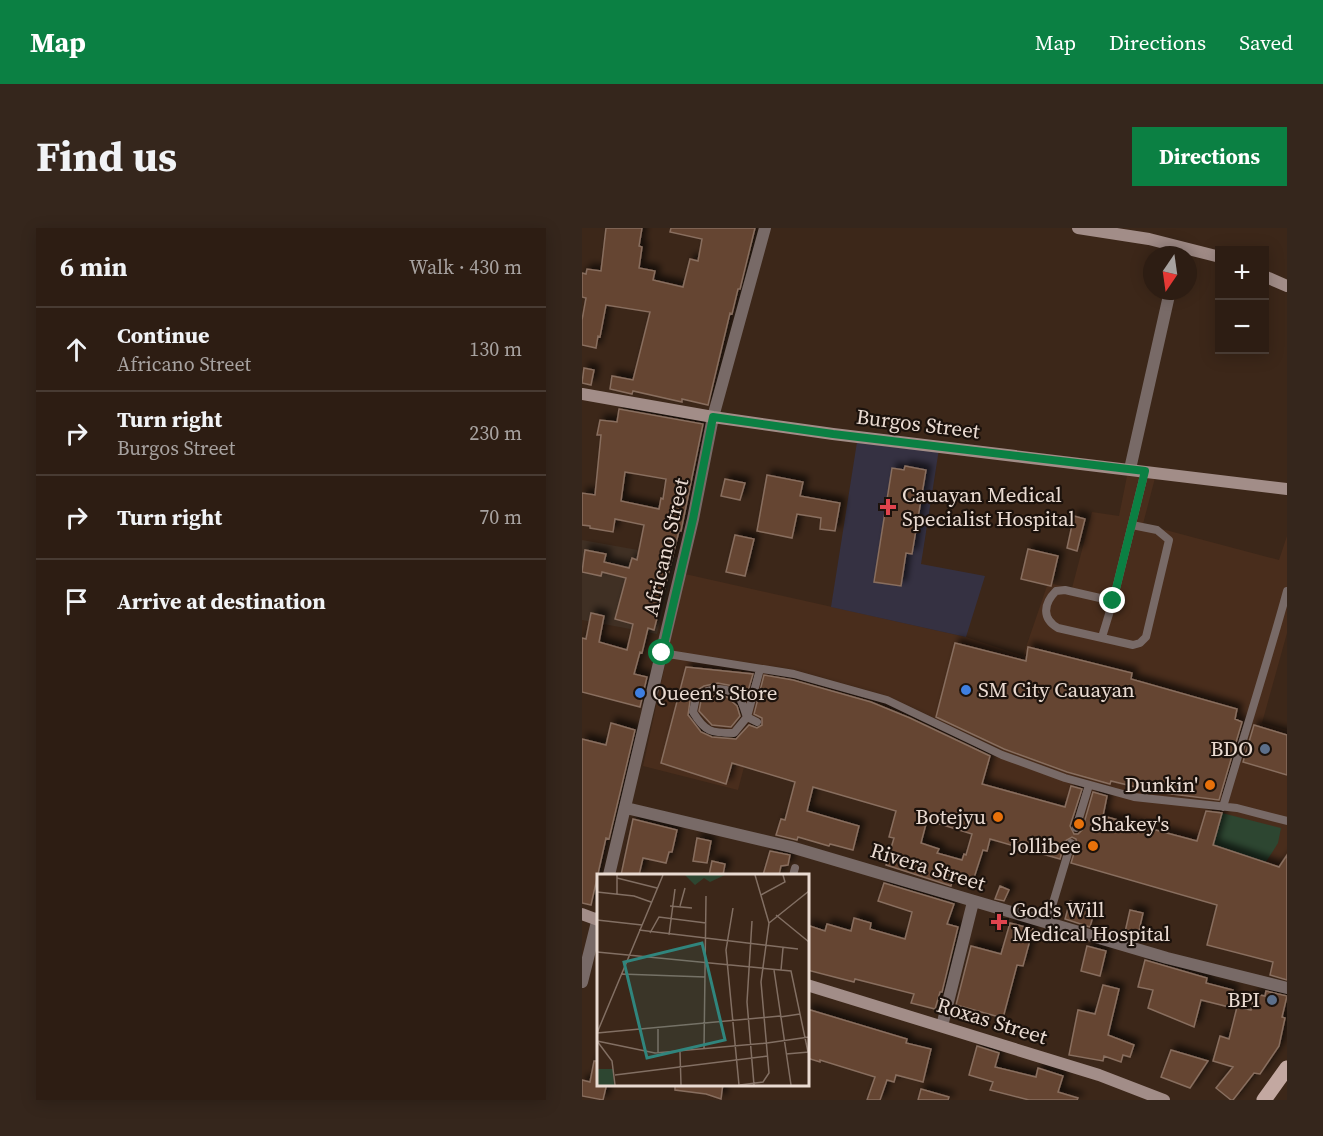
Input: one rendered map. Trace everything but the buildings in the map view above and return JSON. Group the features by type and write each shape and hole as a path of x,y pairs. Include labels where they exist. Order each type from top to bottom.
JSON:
{"main road":[{"path":"1264,1100 1287,1068"}],"street":[{"name":"Africano Street","path":"609,874 627,808 693,519 713,417 765,228"},
{"path":"1078,228 1149,240 1165,246"},
{"path":"1197,254 1215,256"},
{"path":"1269,278 1287,286"},
{"path":"1130,469 1168,300"},
{"name":"Burgos Street","path":"582,394 713,417 833,434 1287,489"},
{"name":"Rivera Street","path":"627,808 792,847 1167,958 1287,988"},
{"path":"942,1026 973,902"},
{"path":"582,914 597,919"},
{"path":"582,982 597,923"},
{"name":"Roxas Street","path":"808,985 1099,1075 1164,1100"}],"lane":[{"path":"1102,637 1145,471"},
{"path":"1113,601 1065,590 1056,591 1049,602 1046,616 1051,624 1058,628 1133,645 1140,643 1146,637 1169,540 1157,530 1132,525"},
{"path":"1223,807 1249,717 1262,682 1287,591"},
{"path":"662,653 794,674 887,700 1002,755 1089,785 1134,797 1237,808 1287,821"},
{"path":"757,722 747,717 739,698 724,689 706,690 696,697 693,711 701,726 716,733 734,733 747,717 760,669"},
{"path":"1076,828 1089,785"},
{"path":"1047,923 1071,843"}],"shaded area":[{"name":"Cauayan Medical Specialist Hospital","path":"857,442 939,449 921,564 985,576 966,637 831,607"},
{"name":"SM City Cauayan","path":"1127,476 1155,478 1143,524 1279,560 1287,536 1287,633 1262,723 1287,730 1287,913 1264,917 745,763 738,790 643,766 685,574 966,637 1023,656 1048,583 1072,588 1092,512 1119,516"},
{"path":"582,540 677,557 657,634 582,620"}],"green space":[{"path":"1222,813 1281,828 1278,843 1266,862 1213,845"}],"place":[{"name":"Cauayan Medical Specialist Hospital","path":"888,507"},
{"name":"SM City Cauayan","path":"966,690"},
{"name":"Queen's Store","path":"640,693"},
{"name":"BDO","path":"1265,749"},
{"name":"Dunkin'","path":"1210,785"},
{"name":"Botejyu","path":"998,817"},
{"name":"Shakey's","path":"1079,824"},
{"name":"Jollibee","path":"1093,846"},
{"name":"God's Will Medical Hospital","path":"999,922"},
{"name":"BPI","path":"1272,1000"}],"route":[{"path":"662,653 693,519 713,417 833,434 1145,471 1113,601"}]}
